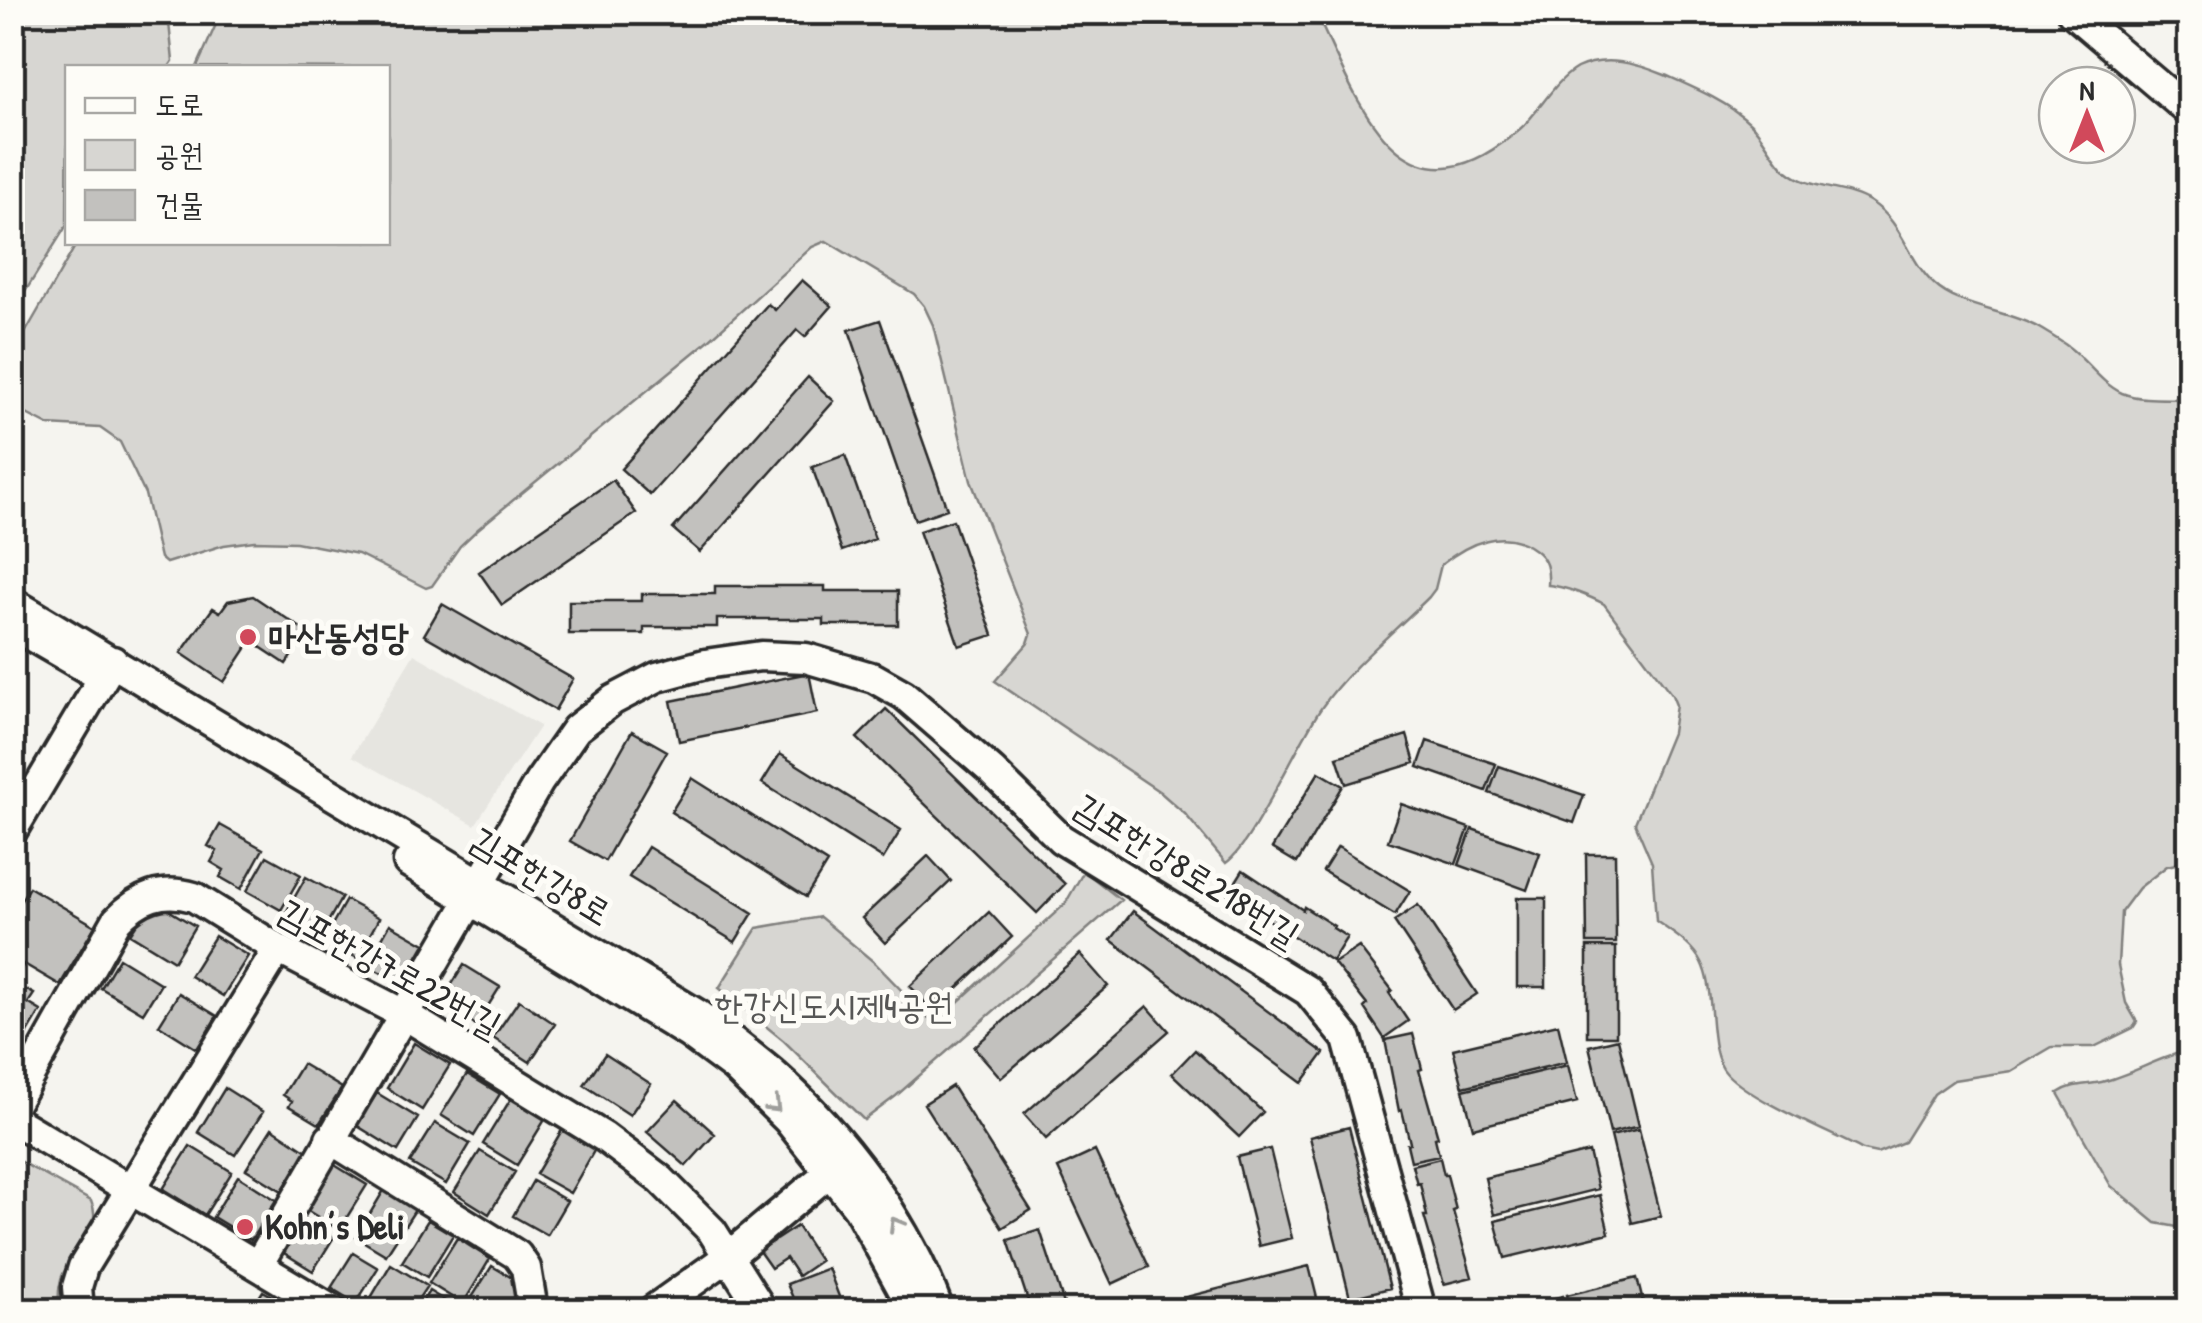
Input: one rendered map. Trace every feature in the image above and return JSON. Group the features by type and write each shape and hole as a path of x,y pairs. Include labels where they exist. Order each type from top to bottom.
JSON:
{"street":[{"path":"2072,12 2190,112"},
{"name":"김포한강8로","path":"12,602 108,670 477,892 698,1014 772,1073 817,1118 914,1310"},
{"name":"김포한강8로","path":"12,624 108,670"},
{"name":"김포한강8로218번길","path":"258,1265 539,782 576,729 612,700 657,677 705,664 761,656 806,658 874,678 904,696 992,770 1061,839 1308,991 1347,1039 1421,1310"},
{"path":"12,832 108,670"},
{"name":"김포한강7로22번길","path":"12,1107 117,920 132,904 164,892 194,896 278,949 406,1015 604,1137 661,1180 712,1231 762,1310"},
{"path":"80,1310 79,1275 278,949"},
{"path":"12,1119 128,1192 332,1310"},
{"path":"330,1139 517,1255 526,1268 533,1310"},
{"path":"653,1310 729,1256 840,1164"},
{"name":"김포한강8로","path":"840,1164 879,1196 925,1273 940,1310"}],"shaded area":[{"path":"414,654 540,726 475,825 352,756"}],"green space":[{"path":"13,12 168,13 170,65 65,65 65,228 13,311"},
{"path":"221,13 1316,13 1350,85 1391,145 1416,162 1445,167 1480,157 1521,128 1561,81 1588,64 1633,64 1709,96 1750,123 1782,166 1796,177 1861,197 1882,210 1918,265 1945,293 2039,328 2070,348 2122,393 2189,399 2189,861 2167,866 2139,888 2121,912 2118,965 2126,1003 2137,1022 2133,1028 2094,1047 2052,1047 2011,1071 1954,1080 1934,1094 1904,1142 1877,1153 1791,1115 1739,1084 1720,1064 1701,962 1687,944 1656,921 1652,863 1635,823 1672,733 1676,705 1672,695 1604,604 1548,585 1542,557 1511,539 1474,544 1441,565 1429,597 1360,663 1322,707 1262,815 1226,863 1185,814 1160,792 995,681 1028,643 1031,634 971,481 933,325 914,294 826,241 812,247 709,340 478,529 460,546 432,586 426,588 358,554 296,542 224,545 166,563 160,558 145,494 120,442 100,428 48,425 13,407 13,354 76,245 390,245 390,65 198,65"},
{"name":"한강신도시제4공원","path":"1084,871 1121,900 864,1120 784,1041 719,988 757,928 820,917 875,963 934,1024 1065,904"},
{"path":"2190,1050 2189,1238 2177,1227 2156,1223 2111,1186 2058,1093 2116,1078"},
{"path":"12,1157 91,1201 93,1222 61,1279 59,1310 13,1310"}],"building":[{"path":"802,280 832,306 805,337 797,330 650,495 621,469 768,304 775,310"},
{"path":"880,320 947,509 915,520 849,330"},
{"path":"808,377 834,401 700,552 673,529"},
{"path":"845,455 875,539 842,551 812,467"},
{"path":"613,480 636,513 502,605 479,572"},
{"path":"953,520 993,635 959,646 919,531"},
{"path":"715,586 825,586 825,591 898,591 898,625 824,625 824,619 717,619 717,627 644,627 644,634 569,634 569,601 642,601 642,594 715,594"},
{"name":"마산동성당","path":"253,596 307,632 286,664 251,641 224,682 181,653 213,608 220,612 228,601"},
{"path":"442,604 573,679 555,710 424,635"},
{"path":"809,673 817,713 679,741 671,701"},
{"path":"886,709 1065,884 1037,913 857,738"},
{"path":"632,731 667,751 605,861 570,841"},
{"path":"1407,735 1415,763 1346,784 1337,757"},
{"path":"1427,741 1496,764 1486,791 1418,767"},
{"path":"780,754 901,830 883,859 762,783"},
{"path":"1499,766 1584,795 1574,823 1489,793"},
{"path":"1319,772 1343,786 1297,863 1272,848"},
{"path":"692,778 827,863 806,897 671,812"},
{"path":"1401,804 1469,828 1456,864 1388,841"},
{"path":"220,825 263,849 241,889 220,877 224,870 211,862 217,851 208,846"},
{"path":"1472,829 1540,853 1527,890 1459,865"},
{"path":"648,847 753,913 735,942 629,877"},
{"path":"1338,847 1410,891 1395,915 1323,871"},
{"path":"1586,854 1615,854 1616,943 1587,943"},
{"path":"267,856 301,875 281,910 247,891"},
{"path":"928,856 951,881 885,943 862,918"},
{"path":"1243,870 1347,937 1332,961 1228,894"},
{"path":"306,877 342,897 320,936 284,916"},
{"path":"29,887 95,926 60,985 24,964 15,979 12,977 12,915"},
{"path":"1517,898 1546,898 1546,987 1517,987"},
{"path":"346,900 379,918 357,958 324,939"},
{"path":"160,905 195,926 174,961 130,934 147,908"},
{"path":"1418,905 1477,994 1453,1010 1394,921"},
{"path":"1133,911 1324,1053 1302,1083 1111,940"},
{"path":"989,912 1012,937 933,1011 910,986"},
{"path":"390,924 425,944 402,984 367,965"},
{"path":"215,936 248,956 223,996 190,976"},
{"path":"1359,947 1392,990 1389,993 1408,1021 1384,1038 1364,1008 1367,1005 1334,963"},
{"path":"1587,947 1616,947 1616,1036 1587,1036"},
{"path":"1080,954 1108,986 1001,1078 974,1047"},
{"path":"119,958 161,984 143,1013 101,988"},
{"path":"464,965 500,987 476,1025 440,1003"},
{"path":"12,982 34,994 28,1003 41,1011 12,1060"},
{"path":"179,993 217,1016 197,1049 159,1025"},
{"path":"519,1000 555,1024 530,1062 493,1038"},
{"path":"1147,1006 1169,1031 1046,1139 1024,1114"},
{"path":"1558,1024 1567,1062 1463,1087 1453,1049"},
{"path":"1413,1034 1439,1155 1411,1161 1385,1040"},
{"path":"1618,1039 1639,1126 1610,1133 1589,1046"},
{"path":"414,1043 450,1065 422,1110 387,1088"},
{"path":"1195,1050 1263,1112 1239,1137 1172,1074"},
{"path":"605,1054 651,1084 630,1115 584,1085"},
{"path":"302,1064 342,1088 319,1124 289,1106 292,1101 283,1095"},
{"path":"1568,1065 1577,1102 1473,1128 1463,1090"},
{"path":"467,1074 500,1094 474,1136 441,1115"},
{"path":"952,1086 1031,1210 1002,1228 924,1104"},
{"path":"225,1088 263,1112 235,1155 198,1132"},
{"path":"377,1093 418,1118 398,1151 356,1125"},
{"path":"512,1097 546,1118 517,1165 483,1144"},
{"path":"677,1100 715,1134 686,1166 647,1132"},
{"path":"435,1123 470,1144 446,1184 410,1163"},
{"path":"1349,1127 1390,1288 1350,1298 1310,1137"},
{"path":"272,1128 307,1151 282,1191 246,1169"},
{"path":"1639,1129 1661,1216 1632,1223 1611,1136"},
{"path":"562,1130 595,1149 570,1193 536,1174"},
{"path":"190,1146 232,1172 205,1215 163,1189"},
{"path":"1270,1149 1292,1238 1259,1246 1237,1157"},
{"path":"480,1151 515,1172 489,1214 454,1192"},
{"path":"1095,1151 1149,1267 1112,1284 1058,1168"},
{"path":"1589,1152 1598,1189 1494,1215 1485,1178"},
{"path":"1440,1158 1472,1277 1444,1284 1424,1216 1420,1183 1417,1184 1412,1165"},
{"path":"333,1164 367,1185 339,1230 305,1209"},
{"path":"238,1176 276,1200 251,1240 213,1217"},
{"path":"533,1181 567,1201 547,1235 513,1216"},
{"path":"384,1190 415,1210 386,1255 356,1237"},
{"path":"1600,1195 1609,1233 1505,1258 1495,1221"},
{"path":"305,1219 334,1237 313,1271 284,1253"},
{"path":"428,1220 453,1235 427,1277 402,1262"},
{"path":"797,1226 820,1261 798,1276 786,1258 771,1268 759,1251"},
{"path":"1040,1230 1066,1310 1031,1310 1008,1240"},
{"path":"457,1238 490,1259 463,1304 429,1283"},
{"path":"353,1253 378,1268 356,1303 331,1288"},
{"path":"391,1264 427,1286 411,1310 373,1310 366,1306"},
{"path":"492,1266 522,1284 506,1310 482,1310 469,1302"},
{"path":"1309,1266 1319,1306 1301,1310 1135,1310"},
{"path":"828,1268 843,1307 798,1310 787,1284"},
{"path":"1637,1278 1645,1310 1570,1310 1567,1295"},
{"path":"263,1291 297,1310 251,1310"},
{"path":"429,1291 460,1310 417,1310"},
{"path":"739,1294 748,1310 707,1310"},
{"path":"1563,1296 1567,1310 1503,1310"}],"place":[{"name":"마산동성당","path":"248,637"},
{"name":"Kohn’s Deli","path":"245,1227"}]}
